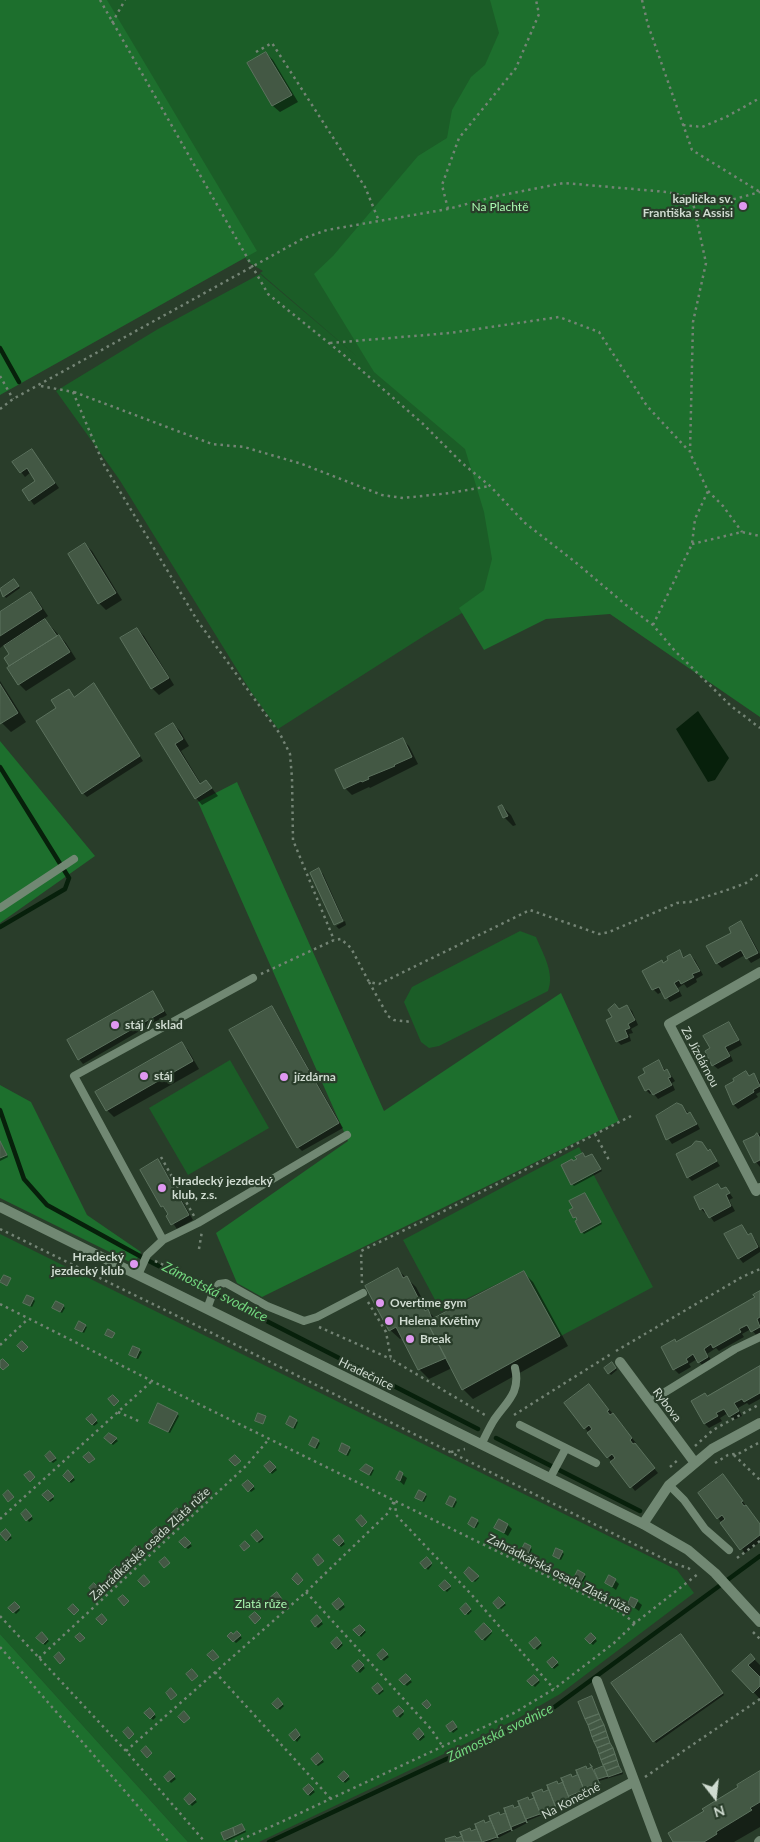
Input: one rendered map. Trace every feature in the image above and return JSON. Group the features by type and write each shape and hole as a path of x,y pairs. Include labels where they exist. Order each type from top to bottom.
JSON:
{"street":[{"name":"Za Jízdárnou","path":"760,972 669,1024 756,1191 760,1188"},
{"name":"Hradečnice","path":"0,1207 643,1524 688,1550 711,1570 760,1622"},
{"name":"Rybova","path":"620,1362 695,1462"},
{"path":"643,1524 669,1485 695,1462 712,1449 760,1423"},
{"path":"597,1681 657,1842"},
{"name":"Na Konečné","path":"521,1842 634,1783"}],"lane":[{"path":"0,908 74,859"},
{"path":"163,1240 74,1076 253,978"},
{"path":"138,1275 147,1256 163,1240 198,1223 347,1136"},
{"path":"207,1309 214,1290 219,1284 226,1283 267,1306 304,1321 317,1317 363,1293"},
{"path":"650,1402 735,1350 760,1337"},
{"path":"481,1445 494,1420 514,1393 517,1385 515,1368"},
{"path":"520,1425 596,1463"},
{"path":"550,1478 566,1448"},
{"path":"669,1485 684,1500 706,1529 729,1550"}],"path":[{"path":"100,0 268,294 422,423 462,463 490,486 525,523 653,625 675,651 731,706 760,728"},
{"path":"112,23 125,0"},
{"path":"448,210 442,185 459,138 516,68 539,14 536,0"},
{"path":"642,0 648,25 692,150 760,192"},
{"path":"256,52 272,43 365,187 379,220"},
{"path":"683,125 702,128 726,118 760,98"},
{"path":"0,409 13,399 304,238 327,230 448,210 497,196 564,183 667,192 720,203 760,192"},
{"path":"690,452 693,322 706,263 692,197"},
{"path":"330,344 450,333 559,317 599,332 647,406 690,452 708,491 723,506 742,532"},
{"path":"0,376 13,399"},
{"path":"40,385 73,392 212,444 244,447 302,464 382,495 403,498 490,486"},
{"path":"73,392 108,471 197,620 280,734 290,754 293,840 334,940"},
{"path":"653,625 692,544 695,519 708,491"},
{"path":"692,544 742,532 760,536"},
{"path":"369,982 380,984 530,910 599,934 609,932 677,903 690,902 746,883 760,873"},
{"path":"253,978 270,968 334,940 341,939 350,948 388,1016 394,1020 412,1022"},
{"path":"391,1359 386,1332 363,1293 361,1251 631,1116"},
{"path":"595,1134 610,1162"},
{"path":"161,1157 203,1234 199,1249"},
{"path":"0,1229 672,1563 688,1568 702,1578"},
{"path":"147,1256 168,1267 173,1265"},
{"path":"511,1417 613,1353 742,1277 760,1269"},
{"name":"Zahrádkářská osada Zlatá růže","path":"0,1304 28,1320 620,1612 635,1623"},
{"path":"0,1345 28,1320"},
{"path":"304,1321 391,1359 494,1420"},
{"path":"0,1519 152,1381"},
{"path":"687,1452 713,1430 760,1404"},
{"path":"118,1412 141,1422"},
{"name":"Zahrádkářská osada Zlatá růže","path":"39,1658 246,1466 269,1439"},
{"path":"710,1467 728,1455 734,1455 760,1442"},
{"path":"734,1455 759,1478"},
{"path":"126,1751 306,1592 388,1513 394,1501"},
{"path":"394,1501 397,1516 471,1594 554,1689"},
{"name":"Zahrádkářská osada Zlatá růže","path":"235,1842 514,1713 554,1689 698,1574 711,1570"},
{"path":"306,1592 431,1729 443,1747"},
{"path":"0,1616 126,1751 205,1842"},
{"path":"0,1647 169,1842"},
{"path":"215,1672 331,1799"},
{"path":"634,1783 760,1699"}],"green space":[{"path":"0,0 107,0 257,251 0,395"},
{"path":"95,0 760,0 760,587 552,559 427,634 278,729 251,692 119,479 56,391 158,329 260,274 360,359 260,273 263,271 248,262"},
{"name":"Na Plachtě","path":"490,0 760,0 760,717 610,614 546,619 484,650 459,608 484,590 492,559 484,512 465,449 374,372 314,274 333,256 418,156 447,138 452,110 471,77 485,65 499,33"},
{"path":"0,741 95,856 0,923"},
{"path":"237,782 384,1111 561,993 619,1121 262,1297 237,1283 216,1233 348,1141 198,802"},
{"path":"520,931 536,937 549,970 550,984 548,991 439,1046 429,1048 421,1042 404,1002 412,987"},
{"path":"230,1060 269,1128 188,1175 149,1108"},
{"path":"0,1085 31,1102 87,1215 141,1252 134,1264 0,1198"},
{"path":"579,1147 653,1287 559,1337 524,1271 441,1311 403,1240"},
{"name":"Zlatá růže","path":"0,1234 677,1570 694,1593 560,1694 515,1720 259,1842 188,1842 0,1634"},
{"path":"0,1634 188,1842 0,1842"}],"shaded area":[{"path":"698,711 729,758 715,780 708,782 676,729"}],"building":[{"path":"266,52 292,95 272,106 247,63"},
{"path":"32,449 55,483 29,501 22,490 35,481 27,468 20,473 12,462"},
{"path":"85,543 116,593 98,604 68,554"},
{"path":"14,579 19,586 3,597 0,589"},
{"path":"31,592 42,609 0,636 0,612"},
{"path":"45,619 57,636 9,666 4,658 9,654 4,646"},
{"path":"137,628 169,678 151,689 120,638"},
{"path":"59,635 70,652 18,685 7,668"},
{"path":"94,683 140,756 82,794 36,721 56,708 51,700 69,689 74,697"},
{"path":"0,684 18,713 0,724"},
{"path":"173,723 183,739 175,744 200,784 206,780 212,788 195,799 155,734"},
{"path":"403,738 412,757 368,777 369,779 344,789 335,770"},
{"path":"502,805 508,816 503,818 498,807"},
{"path":"319,868 343,921 334,925 310,873"},
{"path":"741,921 758,953 746,959 741,950 716,964 706,946 731,933 729,928"},
{"path":"680,950 683,958 690,954 700,971 692,974 694,977 681,984 679,980 674,983 679,991 665,999 659,987 652,990 642,971 662,960 663,963 668,960 667,957"},
{"name":"stáj / sklad","path":"153,991 164,1011 78,1060 67,1040"},
{"path":"615,1004 619,1009 627,1005 635,1020 628,1024 630,1028 625,1030 628,1037 616,1042 606,1020 612,1017 608,1010"},
{"name":"jízdárna","path":"272,1006 339,1123 297,1148 229,1030"},
{"path":"729,1022 739,1040 725,1047 730,1056 712,1066 705,1051 710,1048 703,1036"},
{"name":"stáj","path":"182,1042 193,1061 106,1111 95,1092"},
{"path":"659,1060 664,1071 667,1069 671,1077 668,1078 672,1085 653,1095 649,1089 645,1091 638,1077 645,1073 643,1069"},
{"path":"746,1071 749,1076 754,1073 760,1086 733,1105 725,1086"},
{"path":"677,1103 682,1105 687,1114 690,1112 697,1124 666,1140 656,1116"},
{"path":"757,1133 760,1138 760,1160 754,1163 743,1141"},
{"path":"0,1141 7,1155 0,1158"},
{"path":"696,1141 702,1142 708,1151 710,1149 717,1161 687,1178 676,1154"},
{"path":"583,1153 585,1157 592,1154 601,1169 571,1185 561,1165 572,1159 573,1161 577,1159 575,1157"},
{"name":"Hradecký jezdecký klub, z.s.","path":"158,1159 189,1215 171,1225 166,1216 168,1214 163,1206 161,1207 140,1170"},
{"path":"718,1184 721,1189 726,1187 730,1193 726,1195 731,1206 709,1218 703,1208 700,1210 694,1197"},
{"path":"585,1193 601,1222 581,1233 575,1221 577,1220 576,1217 573,1218 569,1210 573,1208 569,1201"},
{"path":"742,1225 748,1235 751,1233 758,1247 738,1259 724,1234"},
{"path":"398,1268 403,1278 407,1276 425,1311 428,1309 432,1319 427,1322 446,1358 418,1370 396,1327 389,1331 365,1286"},
{"path":"524,1271 560,1336 462,1390 427,1322"},
{"path":"4,1275 11,1278 7,1286 0,1282"},
{"path":"760,1291 760,1317 757,1319 760,1327 751,1332 747,1325 739,1329 741,1332 713,1348 711,1344 704,1349 708,1357 698,1363 693,1354 686,1359 688,1362 673,1370 661,1347 675,1339 676,1342 755,1297 753,1295"},
{"path":"27,1295 34,1298 30,1306 23,1303"},
{"path":"56,1301 64,1305 60,1312 52,1308"},
{"path":"79,1321 86,1325 82,1332 75,1329"},
{"path":"108,1329 115,1333 112,1338 105,1335"},
{"path":"22,1341 28,1347 23,1352 17,1346"},
{"path":"133,1346 140,1349 136,1358 129,1355"},
{"path":"3,1359 9,1365 3,1370 0,1367 0,1361"},
{"path":"612,1362 616,1368 608,1374 604,1368"},
{"path":"760,1366 760,1393 744,1402 742,1399 734,1403 739,1411 729,1417 724,1409 716,1413 718,1416 704,1424 691,1401 705,1393 707,1396"},
{"path":"589,1384 609,1410 607,1411 610,1415 613,1413 632,1438 630,1440 633,1444 635,1443 655,1468 630,1488 610,1462 615,1458 612,1454 607,1458 587,1433 592,1429 589,1425 584,1429 564,1403"},
{"path":"113,1395 119,1401 114,1406 108,1399"},
{"path":"158,1403 178,1413 168,1432 149,1423"},
{"path":"258,1413 266,1416 263,1424 255,1421"},
{"path":"92,1414 97,1420 92,1425 86,1419"},
{"path":"290,1416 297,1420 293,1428 286,1424"},
{"path":"109,1433 117,1438 111,1444 104,1438"},
{"path":"313,1437 319,1440 315,1448 309,1445"},
{"path":"342,1443 350,1447 346,1455 339,1451"},
{"path":"50,1451 56,1458 50,1462 45,1456"},
{"path":"89,1452 95,1459 89,1463 83,1457"},
{"path":"235,1455 241,1461 235,1466 229,1460"},
{"path":"270,1461 276,1467 270,1473 264,1466"},
{"path":"366,1464 373,1468 369,1475 360,1470"},
{"path":"68,1470 74,1477 69,1482 63,1476"},
{"path":"30,1471 35,1477 30,1482 24,1475"},
{"path":"400,1471 403,1473 400,1481 396,1479"},
{"path":"723,1474 743,1501 741,1502 744,1506 746,1505 760,1524 760,1535 740,1550 720,1523 725,1519 722,1515 717,1519 698,1493"},
{"path":"248,1480 254,1486 248,1492 242,1485"},
{"path":"8,1490 14,1497 8,1502 3,1495"},
{"path":"48,1490 54,1496 48,1501 42,1495"},
{"path":"419,1490 426,1494 422,1501 415,1498"},
{"path":"450,1496 456,1499 452,1507 446,1504"},
{"path":"177,1508 183,1514 178,1519 172,1513"},
{"path":"26,1509 32,1516 26,1521 21,1514"},
{"path":"361,1515 367,1522 362,1527 356,1520"},
{"path":"472,1517 478,1520 474,1528 468,1524"},
{"path":"499,1519 508,1524 504,1533 494,1528"},
{"path":"157,1527 163,1533 157,1538 151,1532"},
{"path":"6,1529 11,1535 6,1541 0,1534"},
{"path":"257,1530 263,1537 257,1542 251,1535"},
{"path":"339,1535 344,1541 339,1546 333,1540"},
{"path":"185,1537 191,1543 185,1548 179,1542"},
{"path":"245,1541 250,1546 244,1551 240,1546"},
{"path":"525,1543 531,1546 528,1554 521,1551"},
{"path":"136,1546 142,1552 137,1558 131,1551"},
{"path":"556,1548 563,1551 559,1559 553,1556"},
{"path":"318,1554 324,1561 318,1566 313,1559"},
{"path":"165,1557 170,1563 164,1568 159,1562"},
{"path":"427,1557 432,1563 425,1569 420,1563"},
{"path":"116,1566 121,1572 115,1576 110,1571"},
{"path":"469,1567 479,1576 472,1582 464,1573"},
{"path":"578,1570 585,1574 581,1581 574,1578"},
{"path":"297,1573 303,1580 298,1585 292,1579"},
{"path":"144,1575 150,1582 144,1587 138,1581"},
{"path":"609,1575 616,1579 612,1587 605,1583"},
{"path":"445,1580 451,1586 444,1591 439,1586"},
{"path":"94,1583 100,1589 95,1595 89,1588"},
{"path":"277,1592 282,1599 277,1604 271,1597"},
{"path":"123,1595 129,1601 124,1606 118,1599"},
{"path":"499,1597 505,1603 498,1609 493,1603"},
{"path":"631,1597 638,1600 634,1608 628,1604"},
{"path":"339,1598 344,1604 337,1610 332,1604"},
{"path":"15,1602 20,1607 13,1613 8,1608"},
{"path":"466,1603 471,1609 465,1615 460,1609"},
{"path":"73,1604 79,1610 74,1615 68,1609"},
{"path":"255,1612 261,1618 255,1624 249,1617"},
{"path":"102,1614 107,1620 102,1625 96,1619"},
{"path":"317,1615 322,1621 315,1627 311,1621"},
{"path":"484,1623 492,1631 482,1640 475,1632"},
{"path":"360,1625 365,1630 359,1636 353,1630"},
{"path":"237,1631 241,1635 233,1642 227,1636 231,1632 233,1634"},
{"path":"42,1632 48,1639 43,1644 36,1638"},
{"path":"80,1633 85,1638 80,1642 75,1637"},
{"path":"591,1633 596,1638 590,1644 585,1639"},
{"path":"681,1634 723,1693 653,1742 611,1683"},
{"path":"337,1637 342,1643 336,1649 331,1643"},
{"path":"536,1637 541,1643 534,1649 529,1643"},
{"path":"383,1649 388,1654 381,1660 377,1655"},
{"path":"213,1650 219,1657 213,1661 207,1655"},
{"path":"59,1652 65,1659 60,1664 54,1657"},
{"path":"751,1654 755,1659 748,1665 760,1677 760,1686 753,1693 732,1671"},
{"path":"553,1657 558,1662 552,1668 547,1662"},
{"path":"359,1660 364,1665 357,1672 352,1666"},
{"path":"192,1669 198,1676 192,1681 186,1674"},
{"path":"406,1674 411,1679 404,1685 399,1680"},
{"path":"534,1675 539,1680 532,1686 527,1681"},
{"path":"378,1683 383,1689 377,1694 372,1688"},
{"path":"171,1688 177,1695 171,1700 166,1693"},
{"path":"592,1696 599,1714 585,1719 578,1702"},
{"path":"278,1698 283,1704 277,1709 272,1704"},
{"path":"427,1700 431,1705 427,1709 422,1704"},
{"path":"399,1706 404,1711 397,1717 393,1711"},
{"path":"150,1708 155,1714 150,1719 144,1713"},
{"path":"184,1711 190,1718 184,1723 178,1717"},
{"path":"599,1714 601,1719 588,1725 585,1719"},
{"path":"601,1719 604,1725 590,1731 588,1725"},
{"path":"453,1721 457,1727 450,1732 446,1726"},
{"path":"604,1725 606,1731 592,1737 590,1731"},
{"path":"128,1727 134,1734 129,1739 123,1732"},
{"path":"419,1728 424,1734 418,1740 413,1734"},
{"path":"296,1729 300,1735 294,1741 289,1735"},
{"path":"606,1731 608,1737 594,1742 592,1737"},
{"path":"608,1737 610,1743 597,1748 594,1742"},
{"path":"610,1743 613,1748 599,1754 597,1748"},
{"path":"146,1746 152,1753 147,1758 141,1751"},
{"path":"613,1748 615,1754 601,1760 599,1754"},
{"path":"318,1753 323,1759 316,1765 311,1759"},
{"path":"615,1754 617,1760 603,1765 601,1760"},
{"path":"617,1760 619,1766 606,1771 603,1765"},
{"path":"586,1766 587,1769 592,1767 600,1784 598,1783 584,1789 576,1770"},
{"path":"604,1766 608,1776 598,1779 594,1770"},
{"path":"619,1766 622,1772 608,1777 606,1771"},
{"path":"576,1770 585,1792 584,1790 569,1796 570,1800 561,1778 571,1774 572,1777 577,1775"},
{"path":"170,1771 175,1776 168,1782 164,1777"},
{"path":"344,1771 349,1776 343,1782 338,1777"},
{"path":"760,1771 760,1802 750,1808 752,1810 716,1832 717,1834 704,1842 673,1842 668,1833 704,1811 702,1809"},
{"path":"557,1781 558,1784 563,1782 570,1800 569,1798 555,1804 556,1808 547,1785"},
{"path":"309,1784 314,1789 308,1795 303,1789"},
{"path":"547,1785 556,1808 555,1806 540,1812 541,1815 532,1793 542,1789 543,1792 548,1790"},
{"path":"190,1793 196,1799 189,1805 184,1799"},
{"path":"532,1793 541,1815 526,1819 527,1823 518,1801 528,1797 529,1800 534,1798"},
{"path":"518,1801 527,1823 526,1821 511,1827 512,1831 504,1808 513,1805 514,1808 519,1806"},
{"path":"504,1808 512,1831 511,1829 497,1835 498,1838 489,1816 499,1812 500,1815 505,1813"},
{"path":"489,1816 498,1838 482,1842 475,1824 484,1820 485,1823 490,1821"},
{"path":"242,1824 245,1830 235,1835 233,1828"},
{"path":"475,1824 482,1842 464,1842 460,1832 470,1828 471,1831 476,1829"},
{"path":"233,1828 235,1835 224,1840 221,1833"},
{"path":"455,1836 457,1838 462,1836 464,1842 446,1842 445,1839"}],"waterway":[{"path":"0,348 19,382"},
{"name":"Zámostská svodnice","path":"0,767 69,878 65,889 0,927"},
{"name":"Zámostská svodnice","path":"0,1110 24,1179 47,1205 147,1260 478,1429"},
{"name":"Zámostská svodnice","path":"496,1438 640,1511"},
{"name":"Zámostská svodnice","path":"269,1842 549,1711 760,1556"}],"place":[{"name":"kaplička sv. Františka s Assisi","path":"743,206"},
{"name":"stáj / sklad","path":"115,1025"},
{"name":"stáj","path":"144,1076"},
{"name":"jízdárna","path":"284,1077"},
{"name":"Hradecký jezdecký klub, z.s.","path":"162,1188"},
{"name":"Hradecký jezdecký klub","path":"134,1264"},
{"name":"Overtime gym","path":"380,1303"},
{"name":"Helena Květiny","path":"389,1321"},
{"name":"Break","path":"410,1339"}]}
